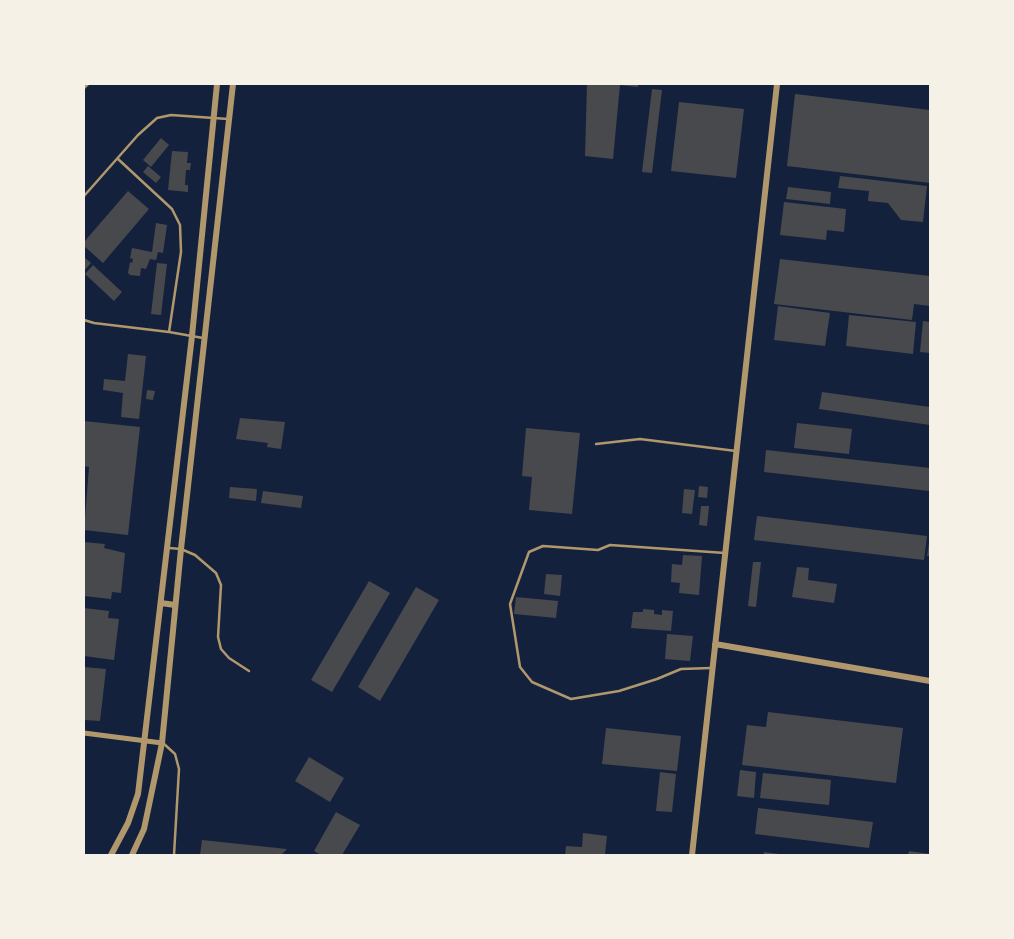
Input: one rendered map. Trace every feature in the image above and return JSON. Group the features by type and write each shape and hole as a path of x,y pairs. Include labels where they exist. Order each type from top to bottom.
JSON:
{"street":[{"path":"111,855 134,809 144,741 192,336 217,84"},
{"path":"132,855 144,829 162,743 181,549 233,84"},
{"path":"692,855 778,84"},
{"path":"161,603 175,605"},
{"path":"715,644 930,681"},
{"path":"84,733 162,743"}],"lane":[{"path":"84,88 88,84"},
{"path":"84,196 149,124 157,118 171,115 229,119"},
{"path":"118,159 172,209 180,225 181,252 169,332"},
{"path":"84,320 94,323 206,338"},
{"path":"596,444 640,439 738,451"},
{"path":"712,668 680,668 657,679 619,691 571,699 532,682 520,667 510,604 529,552 544,546 598,550 610,545 726,553"},
{"path":"167,548 181,549 195,555 216,572 220,586 218,637 221,648 228,658 249,671"},
{"path":"162,743 175,754 179,769 174,855"}],"building":[{"path":"587,84 638,84 638,87 620,85 613,159 585,156"},
{"path":"652,89 662,90 652,173 642,172"},
{"path":"795,94 930,110 930,183 787,166"},
{"path":"679,102 744,109 736,178 671,171"},
{"path":"161,138 169,145 151,167 143,160"},
{"path":"172,151 188,152 187,163 191,163 190,170 186,170 185,185 188,185 188,192 168,190"},
{"path":"148,166 161,177 156,183 143,172"},
{"path":"840,176 927,186 923,222 901,220 888,203 868,201 869,191 838,188"},
{"path":"788,187 831,192 830,204 786,199"},
{"path":"128,191 149,209 103,263 84,246 84,242"},
{"path":"784,202 846,209 844,232 827,230 826,240 780,235"},
{"path":"156,223 167,225 163,253 158,252 156,260 150,259 146,269 141,268 140,276 130,275 128,273 130,262 132,263 133,259 130,258 132,248 152,252"},
{"path":"84,257 91,263 84,271"},
{"path":"780,259 930,276 930,306 914,304 912,320 774,304"},
{"path":"157,263 167,264 161,315 151,314"},
{"path":"93,265 122,292 114,301 85,274"},
{"path":"778,306 830,313 825,346 774,340"},
{"path":"849,315 916,322 913,354 846,346"},
{"path":"923,321 930,322 930,353 920,352"},
{"path":"128,354 146,356 139,419 121,417 123,393 103,390 104,379 125,381"},
{"path":"147,390 155,391 153,400 146,399"},
{"path":"822,392 930,407 930,425 819,409"},
{"path":"240,418 285,422 281,449 267,447 268,443 236,439"},
{"path":"84,421 140,427 128,535 84,530 89,467 84,466"},
{"path":"797,423 852,429 849,454 794,448"},
{"path":"526,428 580,433 572,514 529,510 532,477 522,476"},
{"path":"766,450 930,468 929,491 764,472"},
{"path":"699,486 708,487 707,498 698,497"},
{"path":"230,487 257,489 256,501 229,498"},
{"path":"684,489 695,490 692,514 682,513"},
{"path":"263,491 303,496 301,508 261,503"},
{"path":"701,506 709,506 707,526 699,525"},
{"path":"757,516 927,536 924,560 754,540"},
{"path":"84,542 105,544 104,548 125,553 121,593 112,592 111,599 84,596"},
{"path":"929,543 930,556 927,556"},
{"path":"683,555 702,556 699,595 679,593 680,583 671,582 672,564 682,565"},
{"path":"753,562 761,562 756,607 748,606"},
{"path":"797,567 809,568 808,580 837,584 834,603 792,597"},
{"path":"546,574 562,575 560,596 544,594"},
{"path":"369,581 390,593 332,692 311,680"},
{"path":"416,587 439,600 380,701 358,687"},
{"path":"516,597 558,601 556,618 514,614"},
{"path":"84,608 109,611 108,618 119,619 114,660 84,656"},
{"path":"643,609 654,610 654,614 662,615 662,610 673,611 671,631 631,628 633,612 643,612"},
{"path":"667,634 693,636 690,661 665,659"},
{"path":"84,667 106,669 100,721 84,720"},
{"path":"768,712 903,728 896,783 742,765 747,725 766,727"},
{"path":"606,728 681,736 677,771 602,764"},
{"path":"309,757 344,778 330,802 295,781"},
{"path":"740,770 756,772 754,798 737,796"},
{"path":"660,772 676,774 672,812 656,811"},
{"path":"763,773 831,780 829,805 760,798"},
{"path":"758,808 873,822 869,848 755,834"},
{"path":"336,812 360,825 342,855 321,855 314,851"},
{"path":"583,833 607,836 605,855 565,855 566,846 582,847"},
{"path":"202,840 287,849 281,855 200,855"},
{"path":"909,851 930,854 930,855 908,855"},
{"path":"764,852 779,854 779,855 764,855"}]}
